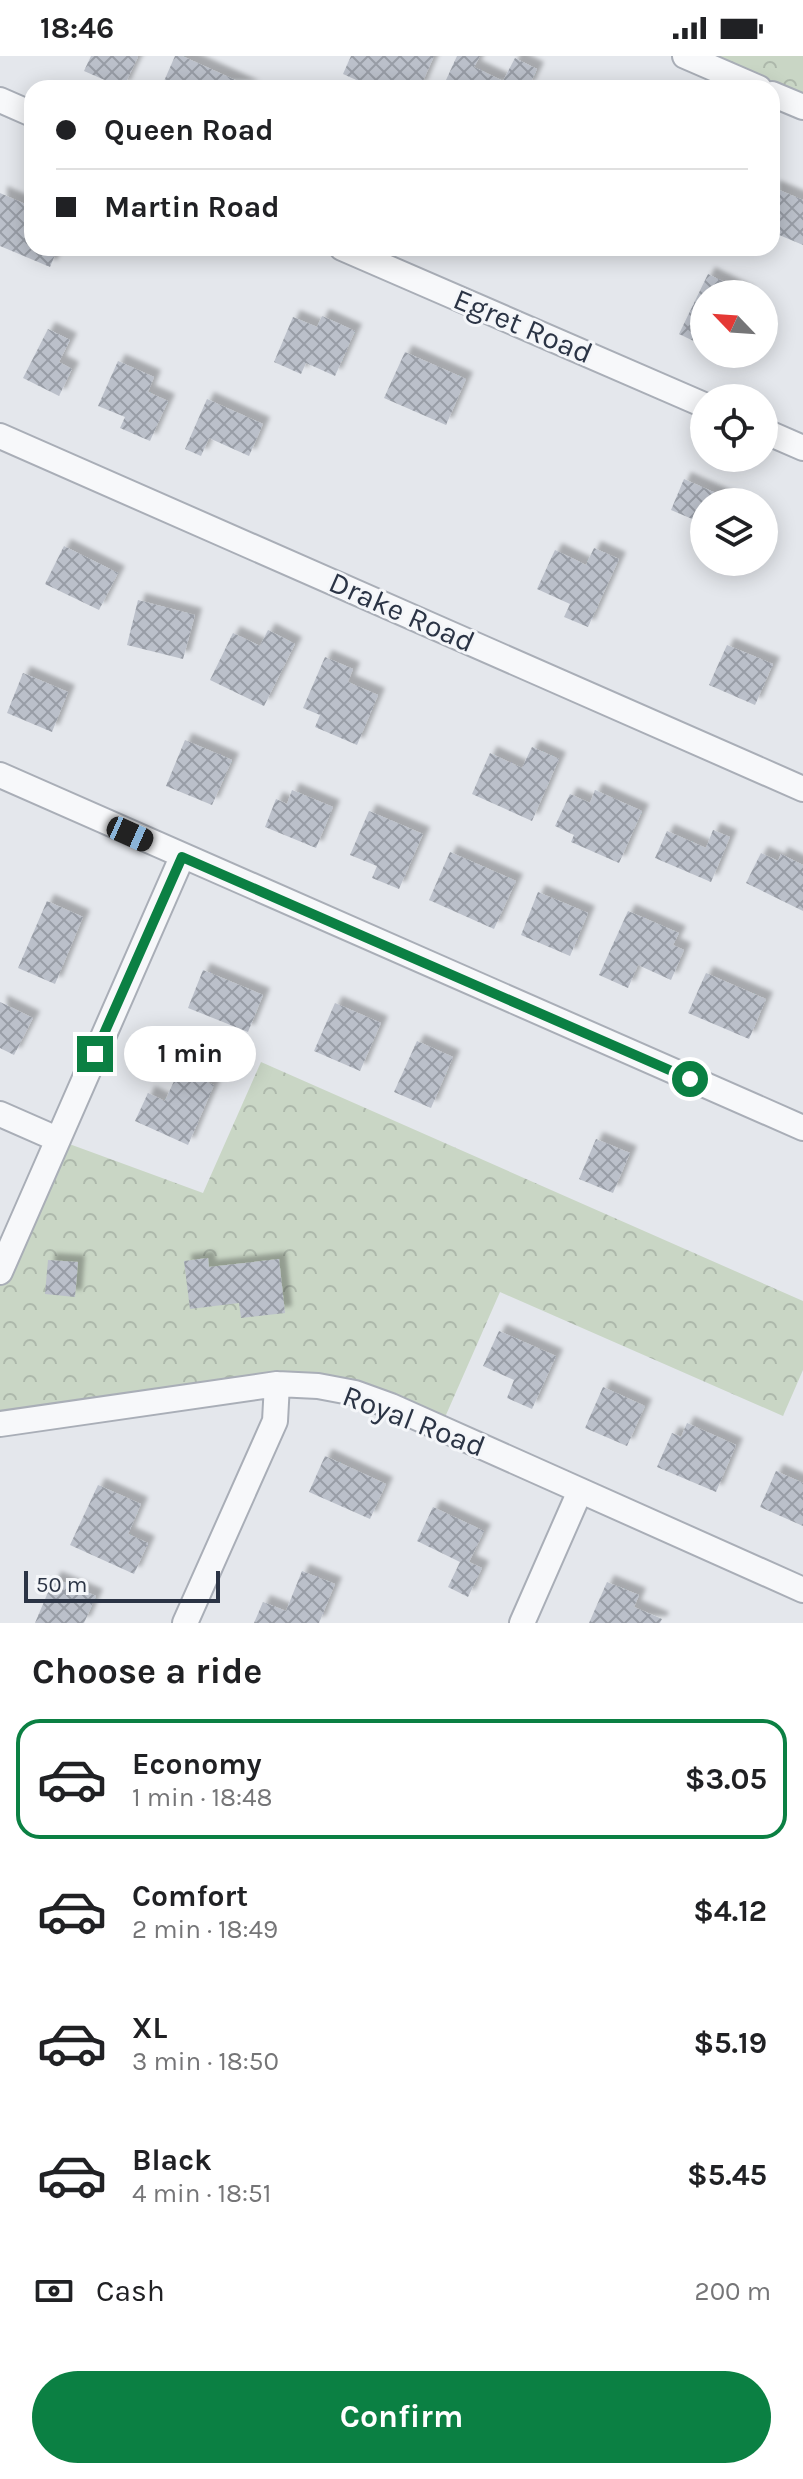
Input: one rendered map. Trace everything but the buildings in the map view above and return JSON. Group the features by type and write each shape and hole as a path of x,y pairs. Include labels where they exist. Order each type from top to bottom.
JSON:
{"street":[{"path":"685,56 740,80"},
{"path":"780,97 803,107"},
{"path":"0,100 24,110"},
{"name":"Egret Road","path":"360,256 690,399"},
{"name":"Drake Road","path":"0,436 803,789"},
{"path":"778,437 803,448"},
{"path":"0,775 803,1128"},
{"path":"0,1272 182,857"},
{"path":"0,1114 57,1139"},
{"path":"185,1623 275,1421 277,1384"},
{"name":"Royal Road","path":"0,1424 277,1384 318,1386 355,1393 391,1406 803,1590"},
{"path":"522,1623 580,1491"}],"green space":[{"path":"714,56 803,56 803,95 780,85 780,80 769,80"},
{"path":"261,1062 803,1301 803,1370 783,1416 500,1292 442,1424 345,1387 0,1428 0,1270 53,1138 203,1193"}],"route":[{"path":"95,1054 182,857 690,1079"}]}
